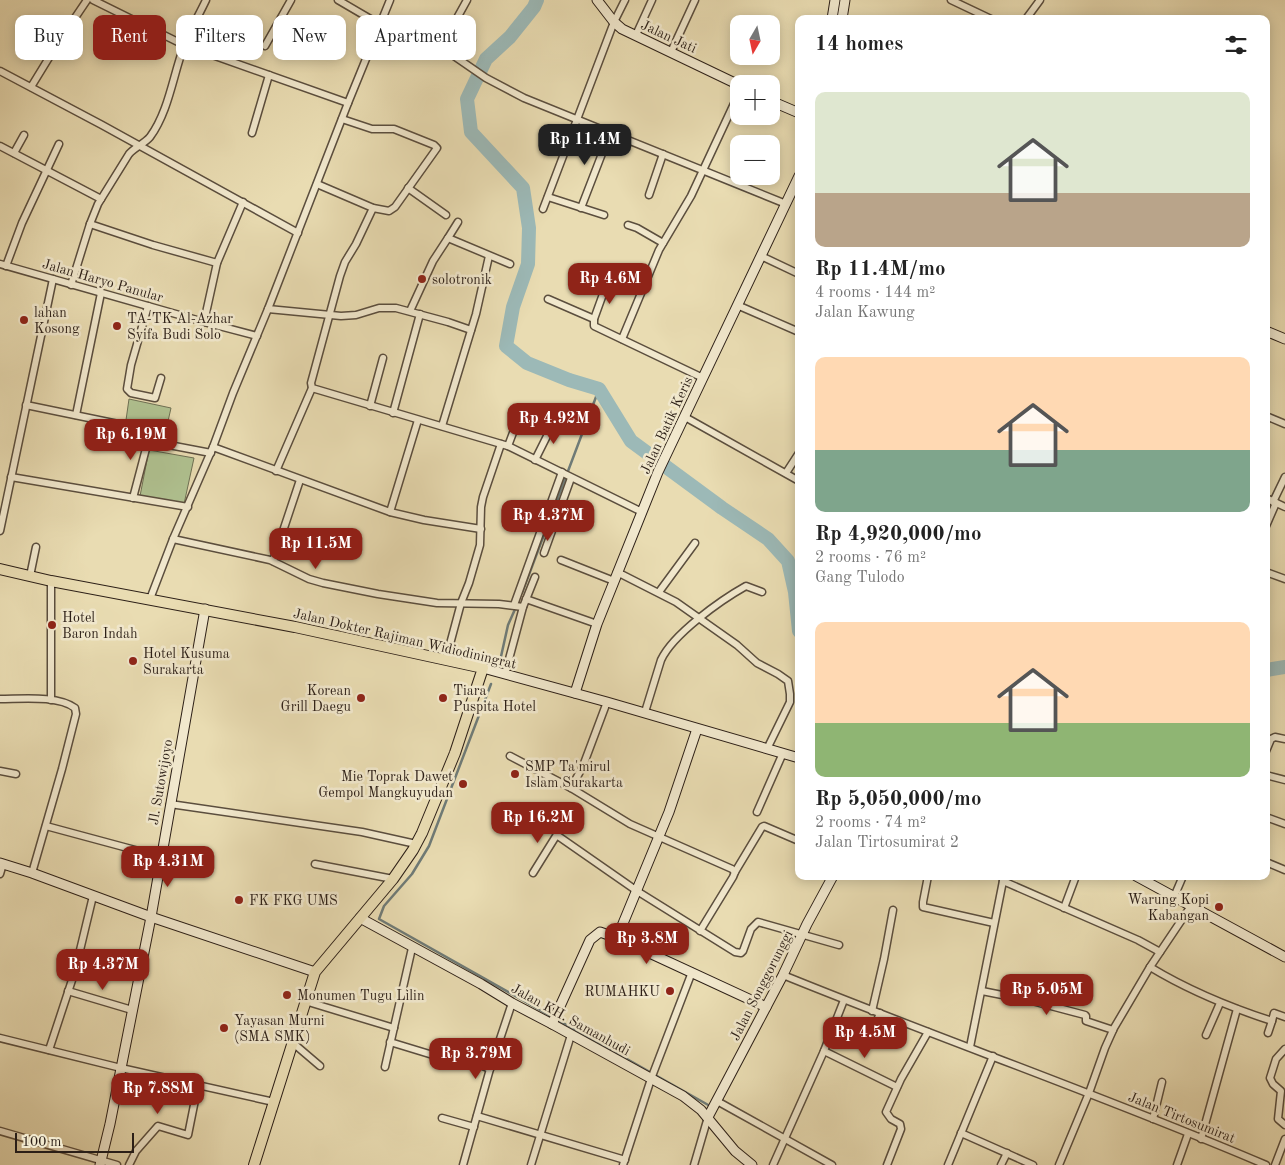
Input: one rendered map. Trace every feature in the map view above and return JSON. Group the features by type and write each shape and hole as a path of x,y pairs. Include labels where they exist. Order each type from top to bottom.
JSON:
{"main road":[{"name":"Jalan Jati","path":"597,0 622,29 730,81"},
{"path":"834,15 839,3"},
{"path":"780,104 795,110"},
{"name":"Jalan Batik Keris","path":"575,693 597,624 658,472 795,185"},
{"path":"1270,333 1285,339"},
{"name":"Jalan Dokter Rajiman Widiodiningrat","path":"0,569 51,581 204,609 446,659 645,712 795,757"},
{"name":"Jl. Sutowijoyo","path":"101,1162 151,917 204,609"},
{"path":"254,1165 315,972 393,879 416,844 455,753 483,668"},
{"path":"617,938 659,836 697,729"},
{"path":"2,864 32,873 151,917 315,972"},
{"name":"Jalan Songgorunggi","path":"713,1109 831,880"},
{"path":"1143,880 1285,957"},
{"name":"Jalan KH. Samanhudi","path":"360,918 512,1003 553,1022 571,1035 653,1075 683,1096 713,1109 747,1164"},
{"path":"553,1022 592,937 600,932 766,1006"}],"street":[{"path":"31,87 87,0"},
{"path":"93,0 176,41"},
{"path":"199,15 206,0"},
{"path":"265,46 290,0"},
{"path":"338,0 365,15"},
{"path":"383,15 390,0"},
{"path":"458,15 466,0"},
{"path":"543,209 614,22 625,0"},
{"path":"636,35 652,0"},
{"path":"672,52 695,0"},
{"path":"951,0 983,15"},
{"path":"1029,15 1040,0"},
{"path":"71,285 90,224 101,199 129,154 150,136 162,112 179,60"},
{"path":"226,60 348,103"},
{"path":"150,599 173,539 212,450 365,60"},
{"path":"459,60 509,91 786,204"},
{"path":"0,71 298,233"},
{"path":"252,133 269,75"},
{"path":"622,339 659,250 685,207 730,112"},
{"path":"317,184 373,208 385,211 392,210 437,146 394,129 372,129 342,119"},
{"path":"581,208 610,133"},
{"path":"14,154 24,135"},
{"path":"3,265 59,144"},
{"path":"0,146 101,199"},
{"path":"650,195 663,154"},
{"path":"408,188 446,214"},
{"path":"548,197 604,215"},
{"path":"204,322 217,263 242,202"},
{"path":"276,471 312,388 311,383 328,315 345,262 373,208"},
{"path":"410,311 433,261 458,222"},
{"path":"90,224 153,245 217,263"},
{"path":"628,225 664,242"},
{"path":"448,238 510,264"},
{"path":"442,426 471,330 489,256"},
{"path":"761,256 795,272"},
{"name":"Jalan Haryo Panular","path":"3,265 257,336"},
{"path":"0,531 3,504 11,477 53,279"},
{"path":"607,283 594,319 596,328 702,378"},
{"path":"76,415 101,293"},
{"path":"548,298 594,319"},
{"path":"737,305 795,330"},
{"path":"148,306 131,365 127,389 131,393 155,398 162,378"},
{"path":"268,308 349,316 386,308 410,311 471,330"},
{"path":"393,413 420,314"},
{"path":"370,406 383,358"},
{"path":"312,388 508,446 642,512"},
{"path":"26,405 123,425"},
{"path":"508,446 522,409"},
{"path":"685,417 795,479"},
{"path":"1270,418 1285,424"},
{"path":"390,512 418,420"},
{"path":"535,460 554,422"},
{"path":"134,498 148,441 212,450 390,512 481,530"},
{"path":"446,659 461,603 476,562 480,546 483,497 501,444"},
{"path":"786,473 795,459"},
{"path":"544,553 566,475"},
{"path":"505,674 518,606 566,475"},
{"path":"11,477 188,508"},
{"path":"1270,515 1285,477"},
{"path":"273,561 300,480"},
{"path":"1270,500 1285,507"},
{"path":"173,539 273,561 323,583 420,602 518,606 526,599 535,577"},
{"path":"659,592 695,543"},
{"path":"30,576 36,546"},
{"path":"561,560 614,581"},
{"path":"617,572 659,592 737,645 757,663 778,674 788,682 790,702 767,748"},
{"path":"1270,573 1285,579"},
{"path":"51,581 51,700"},
{"path":"645,712 665,652 674,642 719,602 746,586 762,592"},
{"path":"526,599 597,624"},
{"path":"0,699 51,700 75,708 75,721 32,873"},
{"path":"571,788 587,756 607,702"},
{"path":"1270,741 1275,737 1285,739"},
{"path":"757,812 783,754"},
{"path":"510,756 571,788 630,824 735,872"},
{"path":"0,771 16,774"},
{"path":"1270,775 1285,780"},
{"path":"170,804 362,832 416,844"},
{"path":"1270,818 1285,824"},
{"path":"46,826 161,857"},
{"path":"700,931 763,826 795,839"},
{"path":"533,873 556,836 558,836 637,891 738,953 743,951 751,929 758,922 839,945"},
{"path":"0,874 2,864"},
{"path":"315,864 393,879"},
{"path":"1270,864 1285,870"},
{"path":"927,880 922,902 923,907 994,923"},
{"path":"970,1047 1004,880"},
{"path":"1006,880 1064,908 1138,940 1160,952"},
{"path":"1064,908 1074,880"},
{"path":"1174,897 1181,880"},
{"path":"49,1050 79,958 94,896"},
{"path":"1059,1165 1113,1030 1150,967 1191,906"},
{"path":"872,1010 884,959 892,910"},
{"path":"385,1067 412,948"},
{"path":"1150,967 1168,978 1220,1003 1272,1021"},
{"path":"477,1116 540,1134 624,1163 653,1075 692,972"},
{"name":"Jalan Tirtosumirat","path":"783,975 1089,1093 1266,1165"},
{"path":"68,991 132,1010"},
{"path":"982,991 1032,1001 1085,1015 1086,1021 1113,1030"},
{"path":"773,1165 824,1051 844,1000"},
{"path":"305,1001 394,1028"},
{"path":"463,1165 490,1069 512,1003"},
{"path":"1206,1035 1220,1003"},
{"path":"1201,1139 1237,1009"},
{"path":"870,1038 880,1013"},
{"path":"1268,1033 1274,1013 1285,1017"},
{"path":"887,1165 901,1129 900,1124 890,1119 886,1112 896,1087 928,1032"},
{"path":"531,1165 571,1035"},
{"path":"0,1038 121,1068 274,1102"},
{"path":"390,1042 459,1063 464,1058 490,1069"},
{"path":"293,1043 320,1066"},
{"path":"1285,1049 1276,1059 1270,1078 1273,1084 1282,1091 1278,1119 1285,1125"},
{"path":"824,1051 896,1087"},
{"path":"948,1165 993,1056"},
{"path":"1153,1119 1162,1082"},
{"path":"129,1165 136,1151 158,1126 188,1135 198,1085"},
{"path":"694,1165 713,1109 785,1138 832,1165"},
{"path":"442,1118 474,1127"},
{"path":"0,1131 101,1162 117,1165"},
{"path":"961,1133 1034,1165"},
{"path":"1176,1165 1188,1134"},
{"path":"1275,1165 1285,1139"},
{"path":"1001,1165 1007,1153"}],"green space":[{"path":"129,399 171,408 166,430 126,420"},
{"path":"149,450 194,458 184,504 140,496"}],"waterway":[{"path":"537,0 534,7 510,37 486,59 467,99 471,132 523,188 529,228 528,264 513,307 506,346 527,363 569,380 599,389 631,441 722,508 768,539 788,561 795,592"},
{"path":"522,593 599,389"},
{"path":"500,661 508,625 516,607"},
{"path":"1270,669 1285,667"},
{"path":"491,684 429,846 412,874 384,906 379,919 710,1106"}],"place":[{"name":"solotronik","path":"422,279"},
{"name":"lahan Kosong","path":"24,320"},
{"name":"TA-TK Al-Azhar Syifa Budi Solo","path":"117,326"},
{"name":"Hotel Baron Indah","path":"52,625"},
{"name":"Hotel Kusuma Surakarta","path":"133,661"},
{"name":"Korean Grill Daegu","path":"361,698"},
{"name":"Tiara Puspita Hotel","path":"443,698"},
{"name":"SMP Ta'mirul Islam Surakarta","path":"515,774"},
{"name":"Mie Toprak Dawet Gempol Mangkuyudan","path":"463,784"},
{"name":"FK FKG UMS","path":"239,900"},
{"name":"Warung Kopi Kabangan","path":"1219,907"},
{"name":"RUMAHKU","path":"670,991"},
{"name":"Monumen Tugu Lilin","path":"287,995"},
{"name":"Yayasan Murni (SMA SMK)","path":"224,1028"}]}
